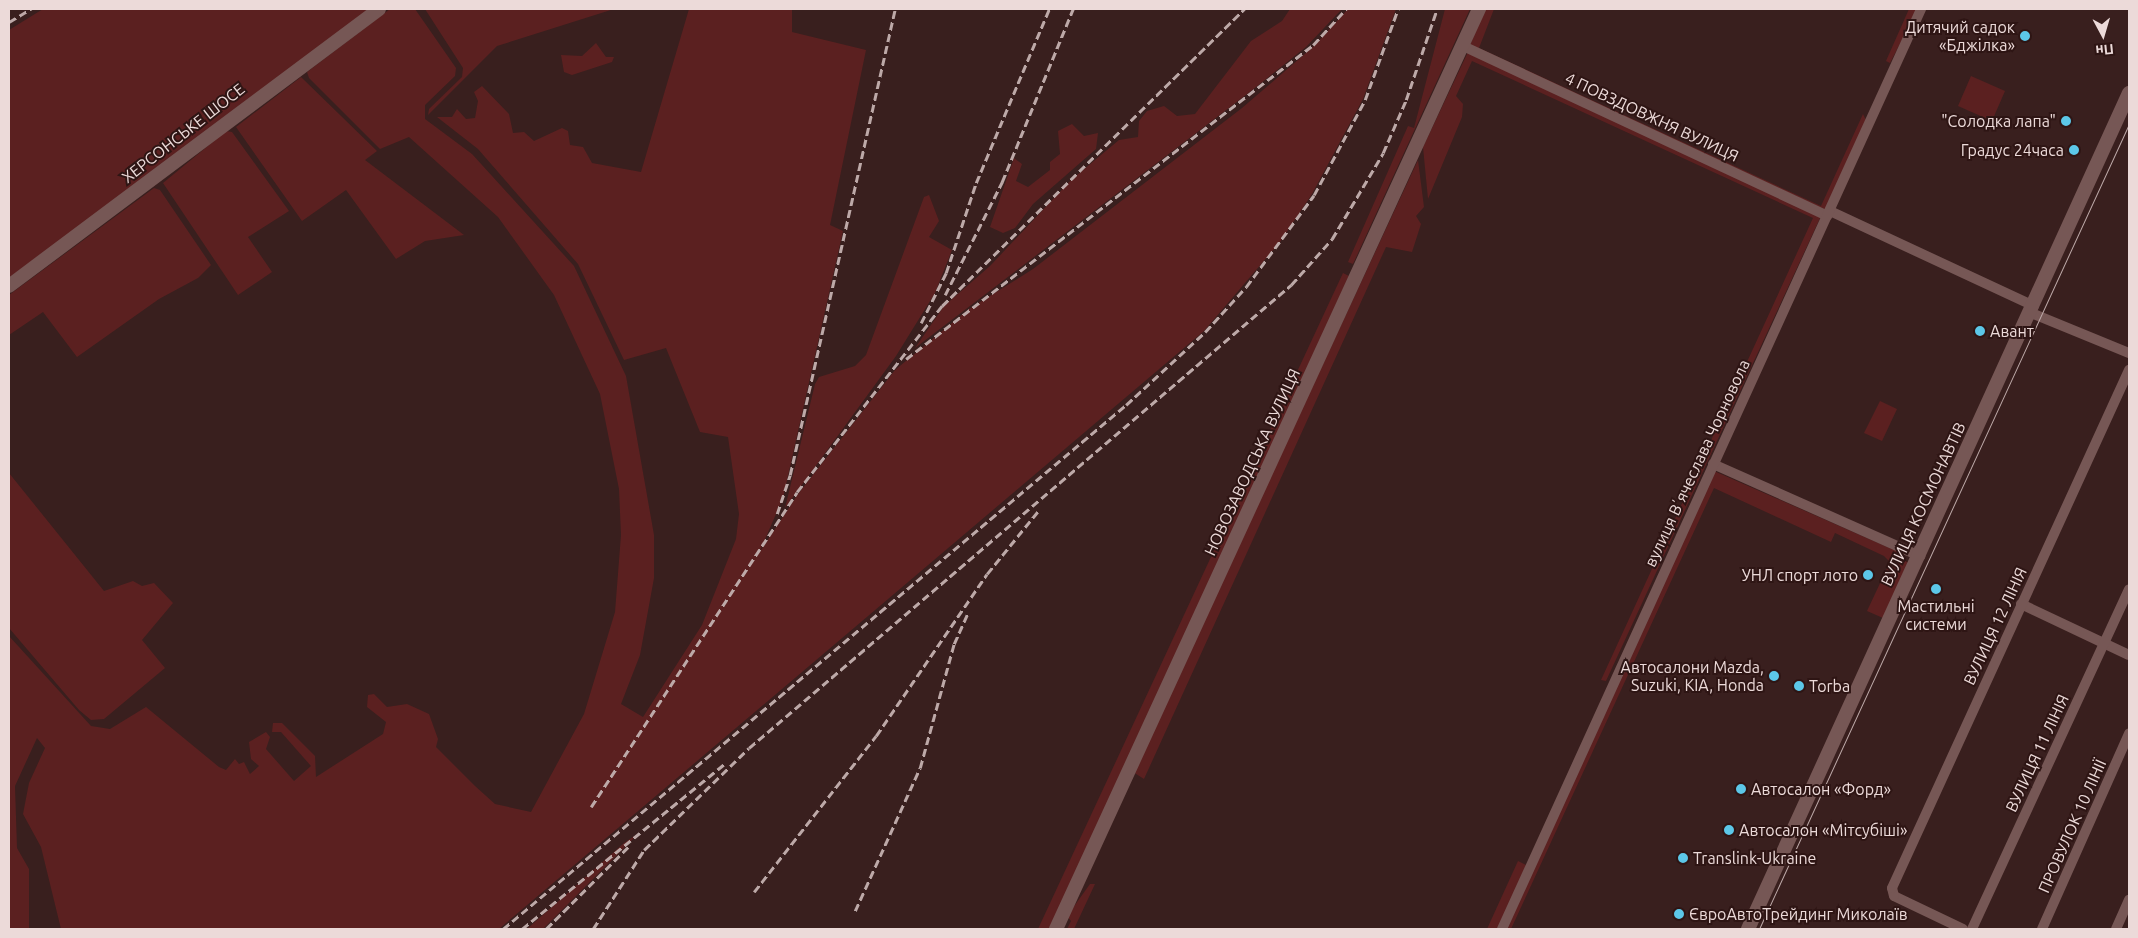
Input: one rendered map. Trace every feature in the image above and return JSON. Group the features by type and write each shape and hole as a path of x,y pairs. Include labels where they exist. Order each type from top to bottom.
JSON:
{"main road":[{"name":"ХЕРСОНСЬКЕ ШОСЕ","path":"9,286 378,9"},
{"name":"НОВОЗАВОДСЬКА ВУЛИЦЯ","path":"1056,929 1480,9"},
{"name":"ВУЛИЦЯ КОСМОНАВТІВ","path":"1748,929 1920,556 2129,93"}],"street":[{"name":"вулиця Вʼячеслава Чорновола","path":"1502,929 1921,9"},
{"name":"4 ПОВЗДОВЖНЯ ВУЛИЦЯ","path":"1463,46 1829,213 2032,310 2129,353"},
{"name":"ВУЛИЦЯ 12 ЛІНІЯ","path":"1963,929 1894,896 1892,888 2129,370"},
{"path":"1713,464 1920,556"},
{"name":"ВУЛИЦЯ 11 ЛІНІЯ","path":"1972,929 2129,589"},
{"path":"2021,604 2129,655"},
{"name":"ПРОВУЛОК 10 ЛІНІЇ","path":"2042,929 2129,734"},
{"path":"2116,929 2129,900"}],"shaded area":[{"path":"43,9 373,9 9,278 9,30"},
{"path":"390,9 415,9 456,68 455,76 425,105 425,119 472,154 574,266 626,376 654,535 654,578 640,655 621,704 643,717 702,625 736,539 739,514 728,437 700,432 666,348 624,360 578,264 478,149 437,117 452,117 457,109 466,119 475,118 478,101 474,92 482,86 509,114 513,133 524,132 534,141 562,128 568,131 570,145 583,147 592,163 641,172 689,9 792,9 792,32 866,50 830,225 843,231 783,498 759,553 591,808 798,494 895,370 969,309 1033,269 1242,108 1314,46 1348,9 1396,9 1363,99 1312,194 1280,242 1204,331 499,929 61,929 41,847 23,814 29,783 45,748 37,738 15,786 17,848 29,869 29,929 9,929 9,636 91,726 110,729 146,707 219,767 226,770 235,759 239,764 244,762 250,774 259,766 251,759 249,742 266,732 270,737 266,749 294,781 311,766 281,732 272,732 273,723 282,723 315,756 316,777 383,734 386,722 367,707 368,695 374,694 387,707 407,704 429,714 438,739 436,747 475,786 495,804 531,812 584,714 615,612 621,535 619,489 600,394 554,295 498,217 409,137 380,149 309,78 307,72"},
{"path":"425,9 614,9 497,46 428,115 429,109 462,77 463,68"},
{"path":"1290,9 1342,9 1306,47 1251,91 915,348 944,306 990,266 1071,180 1119,140 1138,137 1139,121 1147,111 1164,106 1177,116 1195,114 1251,41 1282,21"},
{"path":"1445,9 1470,9 1353,264 1348,262 1408,126 1414,128"},
{"path":"1485,9 1494,9 1479,48 1821,206 1863,114 1866,120 1826,210 1470,45"},
{"path":"1909,9 1918,9 1890,63 1886,61"},
{"path":"596,43 606,57 614,57 612,62 572,75 564,72 561,55 582,56"},
{"path":"1468,52 1821,216 1606,681 1601,680 1813,218 1472,61 1456,96 1463,104 1462,117 1428,199 1423,147"},
{"path":"1971,76 2005,91 1992,121 1958,106"},
{"path":"301,77 377,151 365,160 464,235 425,241 396,259 346,190 302,221 236,127"},
{"path":"1072,124 1084,136 1098,133 1096,149 1033,204 1015,228 1003,233 990,227 1014,158 1022,164 1016,181 1028,187 1050,170 1050,162 1060,154 1058,131"},
{"path":"226,131 232,132 289,211 248,237 272,272 238,295 163,183"},
{"path":"1418,160 1424,207 1416,216 1421,224 1412,252 1386,247 1144,779 1133,772"},
{"path":"154,188 160,190 211,265 198,278 159,299 77,357 43,312 9,335 9,295"},
{"path":"929,195 939,221 929,237 952,250 935,293 896,356 785,508 815,384 819,377 855,366 866,355 924,197"},
{"path":"1343,273 1349,276 1051,929 1038,929"},
{"path":"1880,401 1897,409 1882,441 1864,433"},
{"path":"1714,471 1901,553 1908,562 1883,618 1867,611 1890,562 1884,556 1835,533 1831,542 1714,488 1511,929 1504,929"},
{"path":"9,473 104,591 133,581 142,586 154,583 173,603 142,640 165,668 104,719 91,720 79,710 9,628"},
{"path":"639,833 543,929 527,929 624,843"},
{"path":"1518,861 1526,865 1500,929 1487,929"},
{"path":"1090,884 1095,884 1074,929 1067,929 1071,921 1067,916"}],"tram line":[{"path":"1759,929 2129,124"}],"railway":[{"path":"9,22 31,9"},
{"path":"777,514 790,475 895,9"},
{"path":"921,323 946,273 976,183 1049,9"},
{"path":"945,295 1002,182 1073,9"},
{"path":"591,807 797,492 942,306 1244,9"},
{"path":"906,359 1313,45 1346,9"},
{"path":"503,929 1126,405 1205,332 1246,287 1314,195 1365,100 1398,9"},
{"path":"593,929 644,850 749,748 1291,285 1332,239 1383,153 1406,100 1437,9"},
{"path":"754,892 876,736 987,574 1039,510"},
{"path":"855,911 920,768 954,644 968,613"},
{"path":"522,929 724,764"},
{"path":"546,929 629,846"}],"place":[{"name":"Дитячий садок «Бджілка»","path":"2025,36"},
{"name":"\"Солодка лапа\"","path":"2066,121"},
{"name":"Градус 24часа","path":"2074,150"},
{"name":"Авант","path":"1980,331"},
{"name":"УНЛ спорт лото","path":"1868,575"},
{"name":"Мастильні системи","path":"1936,589"},
{"name":"Автосалони Mazda, Suzuki, KIA, Honda","path":"1774,676"},
{"name":"Torba","path":"1799,686"},
{"name":"Автосалон «Форд»","path":"1741,789"},
{"name":"Автосалон «Мітсубіші»","path":"1729,830"},
{"name":"Translink-Ukraine","path":"1683,858"},
{"name":"ЄвроАвтоТрейдинг Миколаїв","path":"1679,914"}]}
